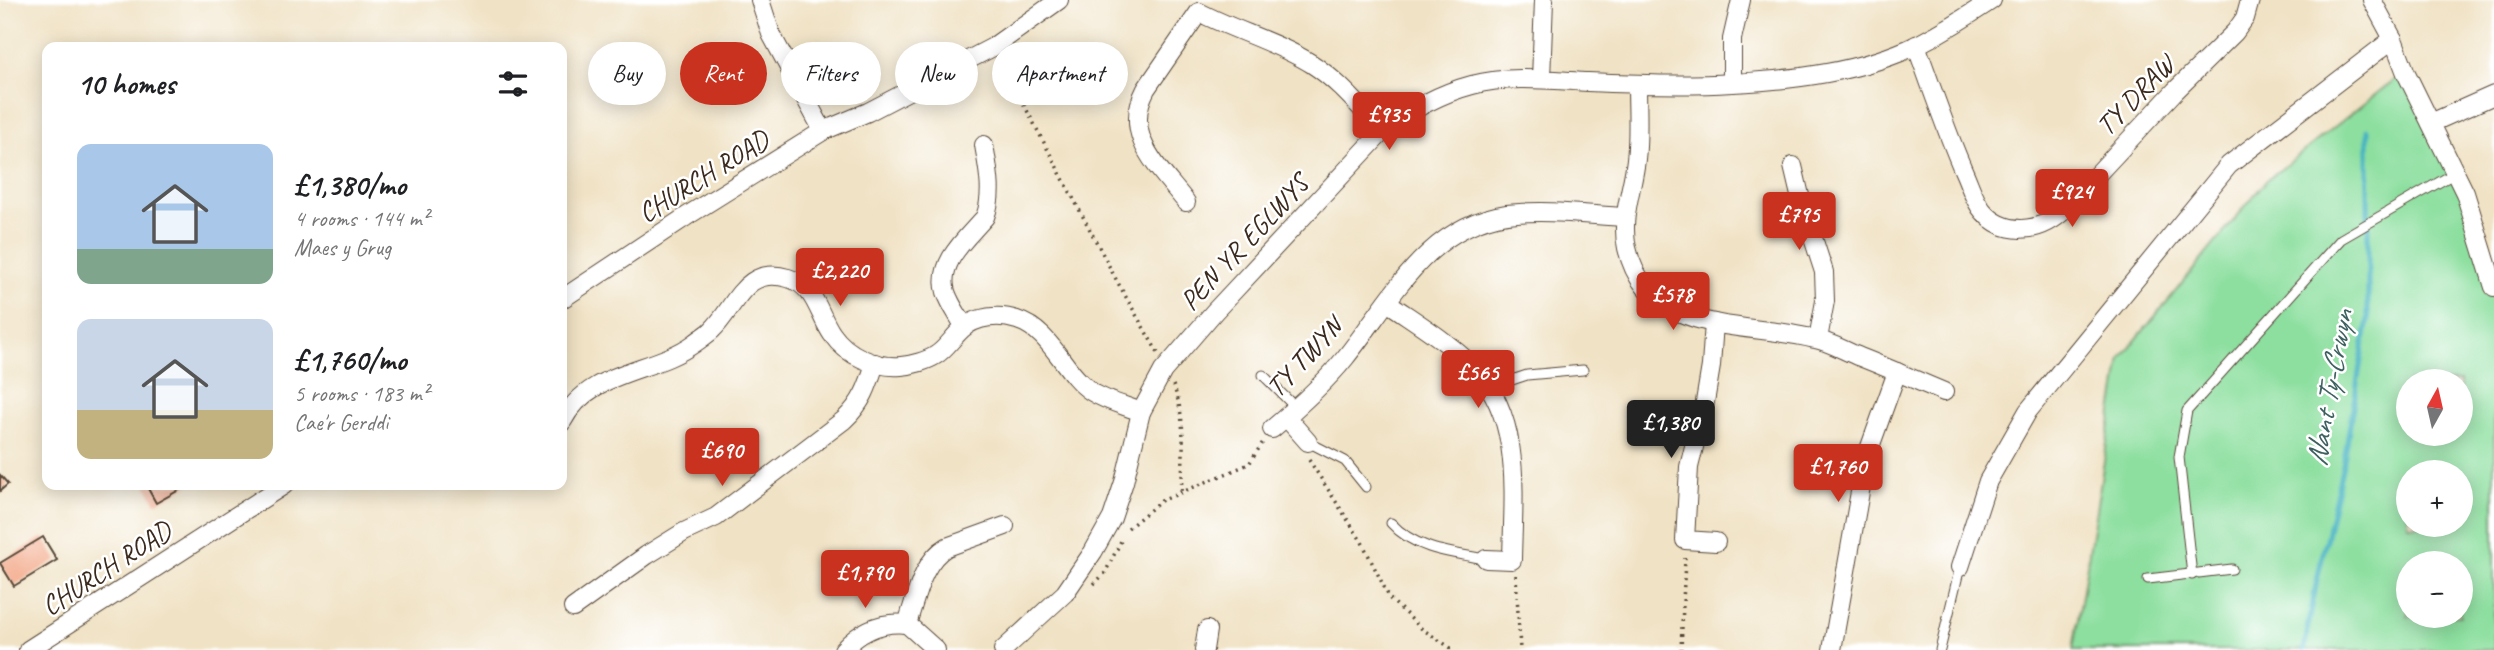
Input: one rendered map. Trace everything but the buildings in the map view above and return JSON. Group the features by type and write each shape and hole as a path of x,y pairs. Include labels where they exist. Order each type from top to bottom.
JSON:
{"street":[{"path":"760,0 771,34 823,131"},
{"name":"CHURCH ROAD","path":"1000,42 1059,0"},
{"path":"1541,79 1544,0"},
{"path":"1732,83 1732,39 1741,0"},
{"name":"PEN YR EGLWYS","path":"1003,650 1065,593 1093,552 1116,506 1141,411 1167,368 1214,312 1382,131 1415,109 1452,91 1495,81 1541,79 1637,84 1732,83 1802,77 1858,66 1916,45 1992,0"},
{"name":"TY DRAW","path":"1916,45 1956,155 1978,203 1991,219 2000,224 2010,228 2032,229 2052,221 2061,213 2175,90 2235,32 2245,18 2250,0"},
{"path":"2372,0 2465,193 2494,287"},
{"path":"1186,202 1142,142 1136,120 1137,110 1146,89 1194,6 1224,26 1290,52 1313,65 1337,82 1382,131"},
{"path":"1960,567 1989,481 2028,411 2229,165 2393,39"},
{"name":"CHURCH ROAD","path":"567,296 690,214 823,131 992,48"},
{"path":"1637,84 1637,157 1625,217 1627,249 1632,264 1649,290 1672,310 1699,321 1818,339 1944,392"},
{"path":"2431,123 2494,95"},
{"path":"964,326 947,295 945,277 949,261 985,217 988,209 990,191 984,145"},
{"path":"1793,166 1824,272 1825,301 1818,339"},
{"name":"TY TWYN","path":"1272,429 1343,360 1425,254 1461,229 1481,220 1507,215 1536,213 1625,217"},
{"path":"567,415 578,400 594,386 622,372 669,357 692,345 713,329 741,290 767,276 787,278 805,287 812,294 832,335 854,354 874,363 902,366 938,355 964,326 987,317 999,316 1021,321 1039,333 1067,369 1093,393 1141,411"},
{"path":"1387,302 1477,371 1489,388 1503,419 1510,440 1513,478 1512,560 1486,559"},
{"path":"1714,323 1705,402 1689,467 1685,540 1716,542"},
{"path":"573,608 647,555 684,532 716,517 844,420 858,407 867,389 874,363"},
{"path":"1832,650 1866,458 1897,372"},
{"path":"1291,412 1306,447"},
{"name":"CHURCH ROAD","path":"28,650 276,490"},
{"path":"906,624 933,557 947,547 1005,526"},
{"path":"843,650 854,638 880,625 906,624 936,650"},
{"path":"1204,650 1207,630"}],"lane":[{"path":"2192,575 2179,457 2187,411 2341,239 2455,173"},
{"path":"1489,388 1527,375 1583,370"},
{"path":"1263,375 1291,412"},
{"path":"1306,447 1345,461 1366,487"},
{"path":"1391,523 1408,540 1419,545 1486,559"},
{"path":"1940,650 1960,567"},
{"path":"2148,579 2232,569"}],"path":[{"path":"1024,105 1118,283 1167,368 1180,401 1184,436 1181,493"},
{"path":"1088,589 1105,573 1128,527 1161,501 1249,464 1272,429"},
{"path":"1306,447 1362,542 1390,599 1422,629 1454,650"},
{"path":"1681,650 1685,540"},
{"path":"1512,560 1518,584 1520,650"}],"green space":[{"path":"2406,73 2465,193 2494,287 2494,650 2073,650 2121,358 2266,181"}],"waterway":[{"name":"Nant Ty-Crwyn","path":"2304,650 2344,460 2368,319 2368,130"}]}
